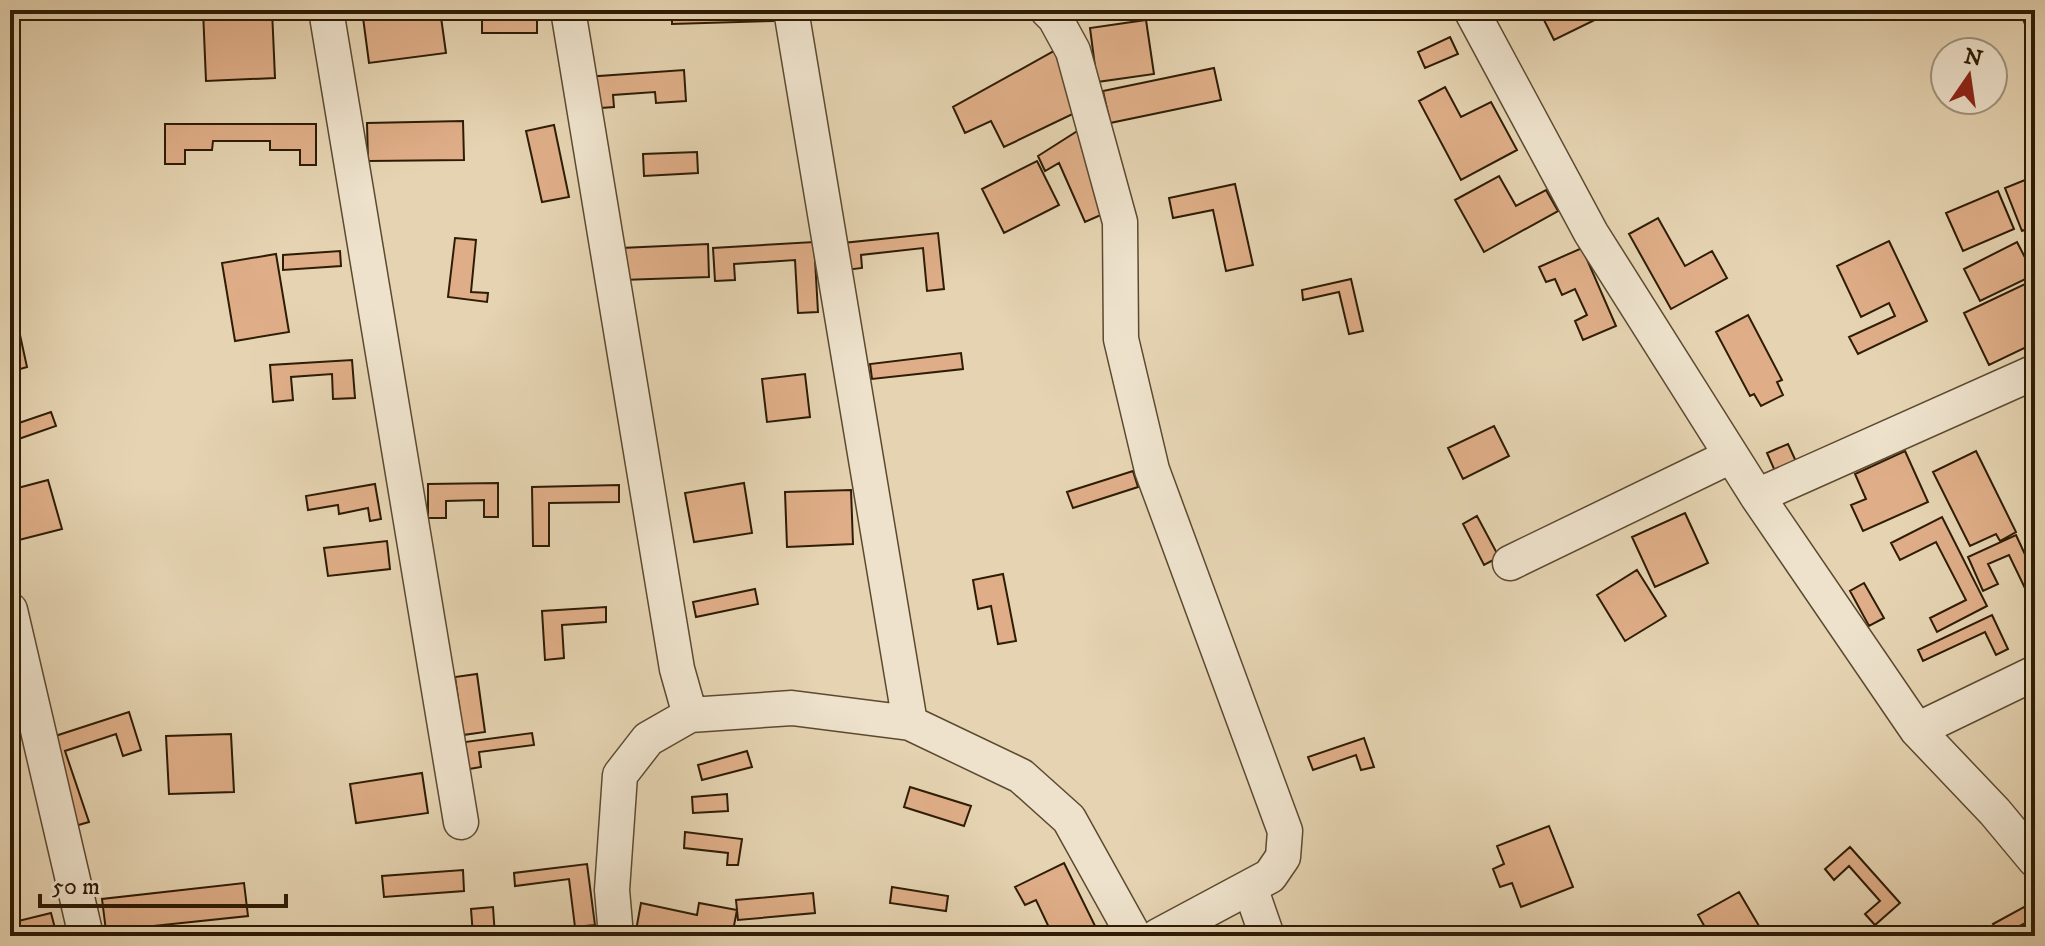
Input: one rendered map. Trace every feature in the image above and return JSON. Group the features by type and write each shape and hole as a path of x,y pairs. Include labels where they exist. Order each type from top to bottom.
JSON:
{"street":[{"path":"326,10 461,822"},
{"path":"568,10 677,669 690,715"},
{"path":"791,10 910,723"},
{"path":"1047,10 1055,18 1073,51 1120,222 1121,339 1152,470 1285,831 1283,857 1270,876 1158,936"},
{"path":"1471,10 1591,233 1757,496 1917,730 2034,857"},
{"path":"1757,496 2035,372"},
{"path":"1510,563 1731,456"},
{"path":"10,610 86,936"},
{"path":"1917,730 2035,673"},
{"path":"616,936 612,890 620,775 648,739 690,715 792,708 910,723 1021,776 1069,819 1134,936"},
{"path":"1250,887 1267,936"}],"building":[{"path":"203,10 272,10 275,78 206,81"},
{"path":"362,10 440,10 446,53 369,63"},
{"path":"449,10 537,10 537,33 482,33 482,18 449,18"},
{"path":"672,10 773,10 773,21 672,24"},
{"path":"1539,10 1610,10 1611,12 1554,40"},
{"path":"2019,10 2035,10 2035,20 2025,24"},
{"path":"1146,20 1154,74 1097,82 1090,28"},
{"path":"1450,37 1458,54 1425,68 1418,52"},
{"path":"1054,51 1081,110 1004,147 991,121 965,133 953,107"},
{"path":"1214,68 1221,100 1110,123 1103,91"},
{"path":"684,70 686,101 656,103 655,92 613,95 614,107 587,109 585,77"},
{"path":"1445,87 1461,117 1491,102 1517,150 1461,180 1419,101"},
{"path":"463,121 464,160 368,161 367,123"},
{"path":"165,124 316,124 316,165 300,165 300,150 270,150 270,141 213,141 212,150 185,150 185,164 165,164"},
{"path":"554,125 569,197 542,202 526,131"},
{"path":"1079,130 1110,211 1085,222 1059,163 1045,171 1038,156"},
{"path":"697,152 698,173 644,176 643,154"},
{"path":"1037,161 1059,205 1004,233 982,189"},
{"path":"1499,176 1516,206 1546,190 1558,211 1484,252 1455,200"},
{"path":"2035,176 2035,226 2022,231 2005,188"},
{"path":"1235,184 1253,265 1226,271 1213,210 1173,218 1169,198"},
{"path":"1998,191 2014,229 1963,251 1946,213"},
{"path":"1658,218 1685,266 1712,251 1727,278 1671,309 1629,234"},
{"path":"938,233 944,289 927,291 923,248 861,255 862,268 846,270 843,243"},
{"path":"455,238 476,240 471,292 488,293 487,302 448,297"},
{"path":"1889,241 1927,321 1858,354 1849,337 1895,316 1889,303 1861,317 1837,266"},
{"path":"814,242 818,312 798,313 795,260 734,264 735,280 715,281 713,248"},
{"path":"2017,242 2034,275 1980,301 1964,269"},
{"path":"708,244 709,277 622,280 621,248"},
{"path":"1582,248 1616,326 1583,340 1575,321 1587,315 1575,289 1562,295 1555,279 1546,282 1539,267"},
{"path":"340,251 341,266 283,270 283,255"},
{"path":"276,254 289,332 235,341 222,263"},
{"path":"1351,279 1363,331 1349,334 1339,292 1303,300 1302,290"},
{"path":"2025,284 2035,304 2035,343 1989,365 1964,313"},
{"path":"1748,315 1782,380 1777,382 1783,395 1761,406 1754,394 1750,396 1716,332"},
{"path":"20,335 27,367 10,372 10,338"},
{"path":"961,353 963,369 872,379 870,364"},
{"path":"352,360 355,398 333,399 332,374 291,377 293,400 273,402 270,365"},
{"path":"805,374 810,417 767,422 762,379"},
{"path":"51,412 56,426 10,442 10,426"},
{"path":"1494,426 1509,456 1463,479 1448,448"},
{"path":"1788,444 1799,468 1778,478 1767,453"},
{"path":"1905,451 1928,502 1863,531 1851,505 1866,499 1855,474"},
{"path":"1976,451 2016,532 2000,541 1996,534 1970,546 1933,472"},
{"path":"1133,471 1138,487 1073,508 1067,492"},
{"path":"48,480 62,529 11,542 10,490"},
{"path":"498,483 498,517 484,517 484,500 446,501 446,518 428,518 428,484"},
{"path":"744,483 752,533 694,542 685,493"},
{"path":"375,484 381,519 370,521 368,508 339,514 338,505 308,510 306,496"},
{"path":"619,485 619,502 549,503 549,546 533,546 532,487"},
{"path":"851,490 853,544 787,547 785,492"},
{"path":"1685,513 1708,563 1655,587 1632,537"},
{"path":"1477,516 1499,557 1484,565 1463,524"},
{"path":"1942,517 1987,606 1937,632 1930,618 1966,600 1936,542 1900,560 1891,543"},
{"path":"2016,535 2035,576 2035,609 2009,555 1988,564 1998,584 1983,591 1968,557"},
{"path":"387,541 390,569 328,576 324,548"},
{"path":"1637,570 1666,616 1625,641 1597,595"},
{"path":"1003,574 1016,641 998,644 991,606 978,609 973,580"},
{"path":"1864,583 1884,618 1869,626 1850,591"},
{"path":"755,589 758,604 696,617 693,602"},
{"path":"606,607 606,622 562,625 564,658 545,660 542,611"},
{"path":"1992,615 2008,649 1996,655 1985,632 1923,661 1918,650"},
{"path":"477,674 485,732 463,735 455,677"},
{"path":"129,712 141,750 123,756 116,734 65,751 89,822 75,826 46,739"},
{"path":"532,733 534,745 479,752 481,767 469,769 465,742"},
{"path":"231,734 234,792 169,794 166,736"},
{"path":"1364,738 1374,767 1361,770 1356,755 1313,770 1308,757"},
{"path":"747,751 752,767 702,780 698,765"},
{"path":"422,773 428,813 356,823 350,784"},
{"path":"910,787 971,806 964,826 904,807"},
{"path":"727,794 728,811 693,813 692,797"},
{"path":"1549,826 1573,887 1521,907 1512,883 1500,887 1493,869 1504,864 1497,846"},
{"path":"685,832 742,839 738,865 727,865 728,853 684,848"},
{"path":"1850,847 1900,903 1875,925 1865,914 1880,901 1849,866 1834,880 1825,869"},
{"path":"1064,863 1100,936 1053,936 1036,900 1025,905 1015,887"},
{"path":"587,864 595,925 575,927 569,879 515,886 514,873"},
{"path":"463,870 464,891 384,897 382,876"},
{"path":"244,883 248,916 106,931 102,899"},
{"path":"892,887 948,896 946,911 890,903"},
{"path":"1739,892 1762,931 1752,936 1710,936 1698,915"},
{"path":"813,893 815,913 738,920 736,900"},
{"path":"2035,901 2035,918 2000,936 1993,924"},
{"path":"641,903 697,915 699,903 737,910 732,936 635,936"},
{"path":"493,907 495,936 473,936 471,909"},
{"path":"51,913 57,936 44,936 42,929 10,936 10,923"}]}
